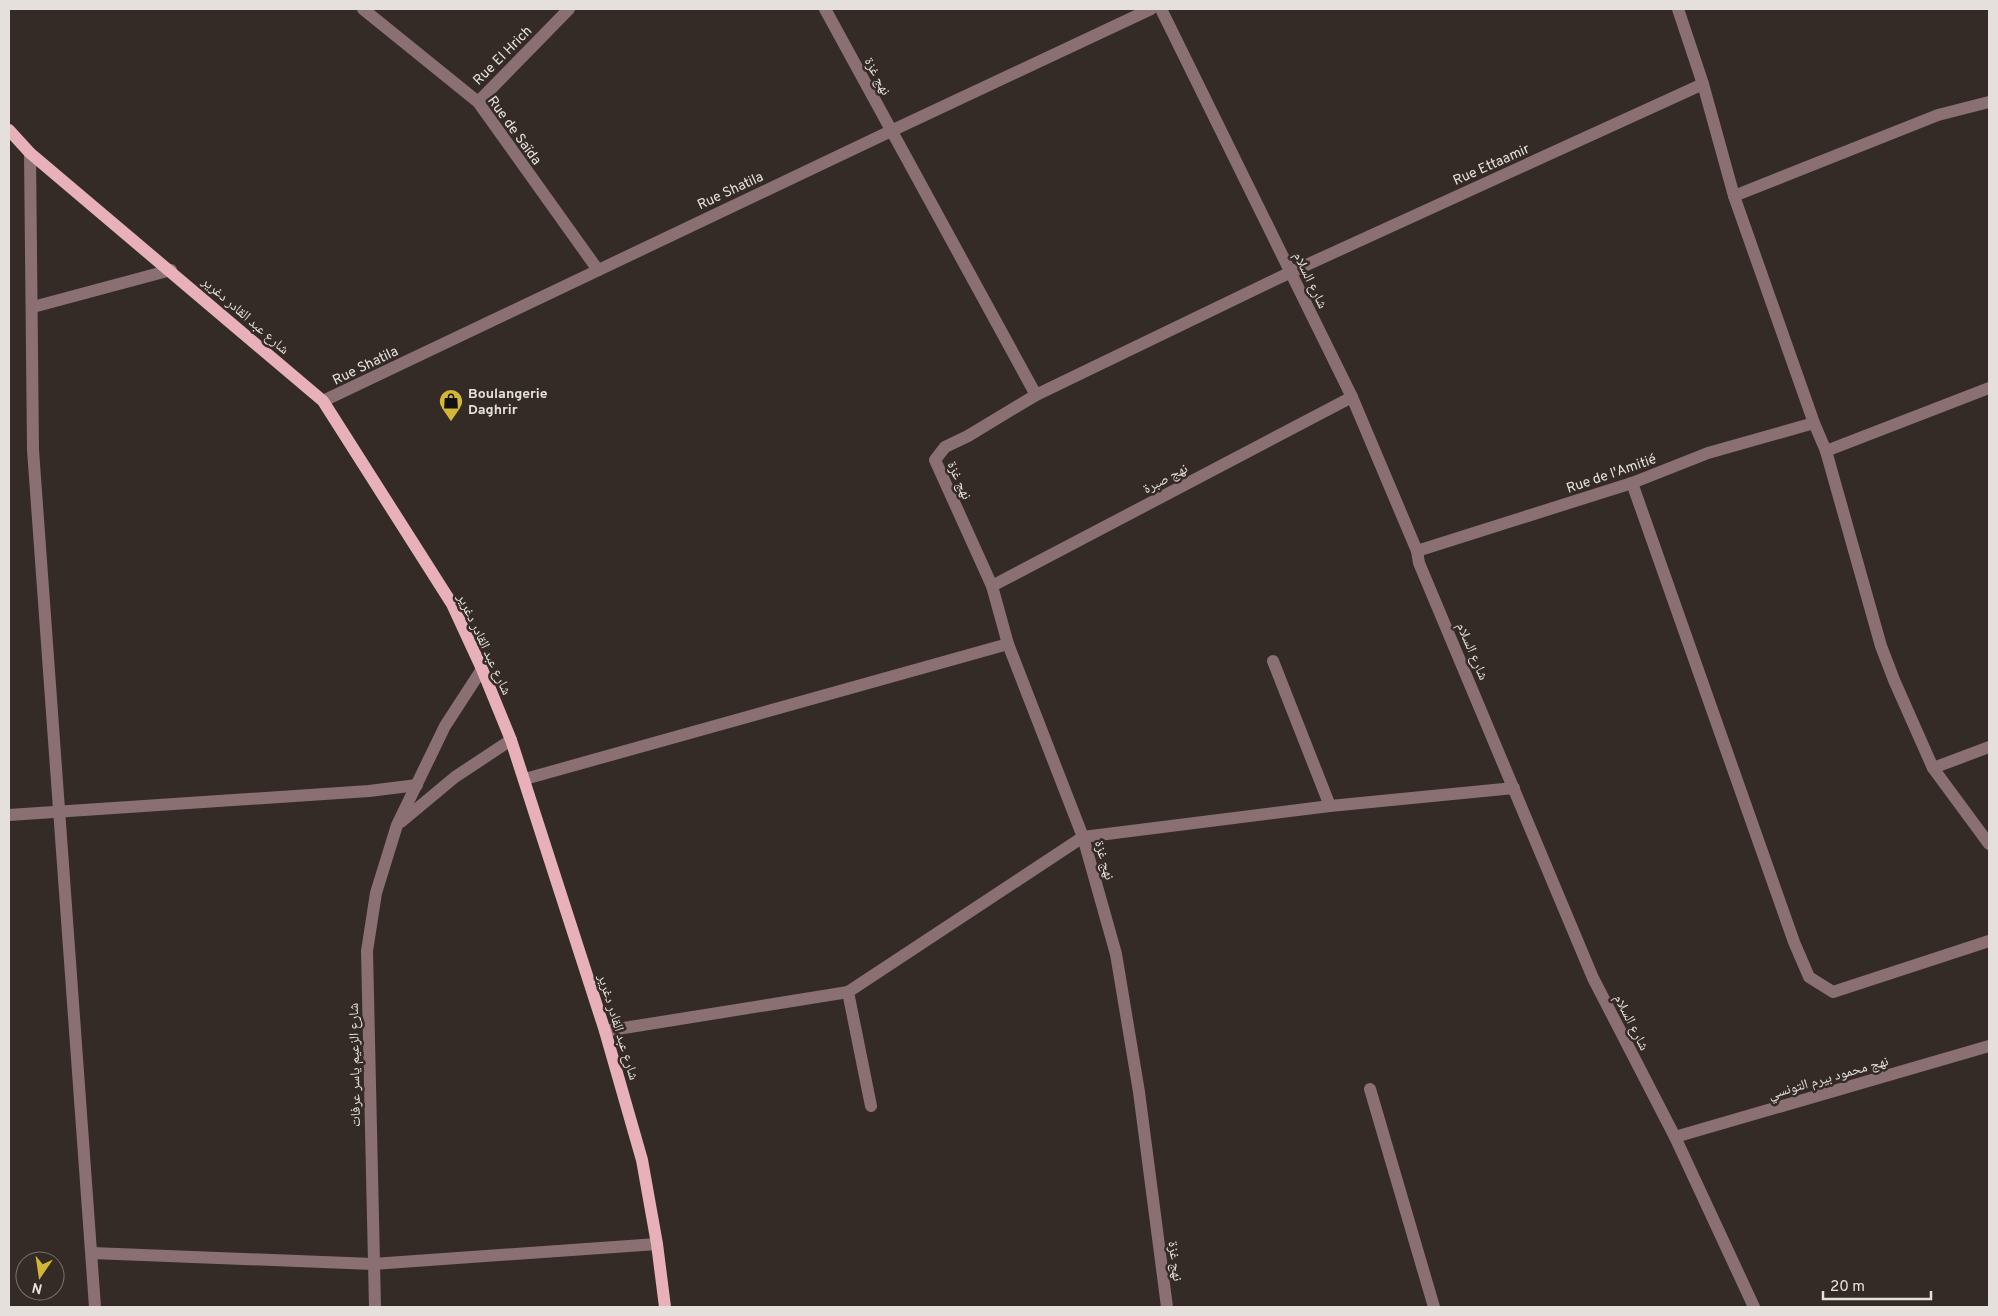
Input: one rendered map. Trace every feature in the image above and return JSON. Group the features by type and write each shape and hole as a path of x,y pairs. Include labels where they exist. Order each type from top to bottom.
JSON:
{"main road":[{"name":"شارع عبد القادر دغرير","path":"9,130 30,153 171,270 323,401 452,604 482,669 525,779 605,1031 642,1160 658,1244 665,1307"},
{"name":"شارع عبد القادر دغرير","path":"9,135 20,143"}],"street":[{"name":"Rue de Saïda","path":"363,9 478,102 598,270"},
{"name":"Rue El Hrich","path":"478,102 569,9"},
{"name":"نهج غزة","path":"825,9 1036,395"},
{"name":"Rue Shatila","path":"323,401 1151,9"},
{"name":"شارع السلام","path":"1161,9 1352,397 1417,551 1418,563 1593,978 1675,1137 1754,1307"},
{"path":"1678,9 1703,84 1734,196 1814,423 1826,451 1881,646 1933,768 1989,844"},
{"name":"Rue Ettaamir","path":"945,447 968,436 1036,395 1291,272 1703,84"},
{"path":"1734,196 1938,115 1989,102"},
{"path":"30,153 33,450 96,1307"},
{"path":"33,307 171,270"},
{"path":"1826,451 1989,388"},
{"name":"نهج صبرة","path":"992,586 1352,397"},
{"name":"Rue de l'Amitié","path":"1417,551 1632,484 1708,453 1814,423"},
{"name":"نهج غزة","path":"945,447 935,460 992,586 1008,644 1083,837 1116,954 1139,1092 1167,1307"},
{"path":"1632,484 1791,933 1809,977 1833,992 1989,941"},
{"path":"525,779 1008,644"},
{"path":"1273,661 1330,806"},
{"name":"شارع الزعيم ياسر عرفات","path":"375,1307 367,952 376,892 397,826 445,726 482,669"},
{"path":"397,826 455,777 511,740"},
{"path":"1933,768 1989,747"},
{"path":"9,815 369,791 417,785"},
{"path":"605,1031 848,992 1083,837 1330,806 1514,788"},
{"path":"848,992 871,1106"},
{"name":"نهج محمود بيرم التونسي","path":"1675,1137 1989,1046"},
{"path":"1370,1089 1434,1307"},
{"path":"92,1253 373,1264 658,1244"}],"place":[{"name":"Boulangerie Daghrir","path":"451,422"}]}
